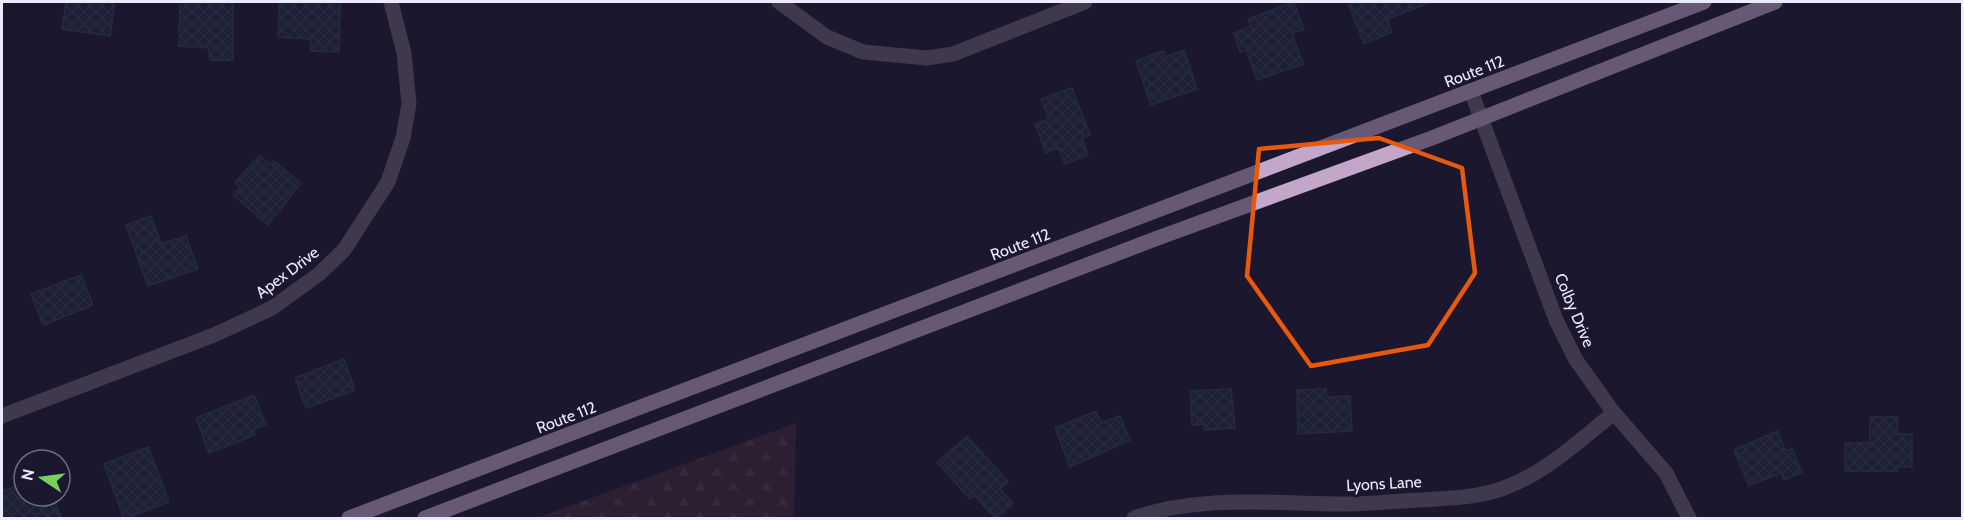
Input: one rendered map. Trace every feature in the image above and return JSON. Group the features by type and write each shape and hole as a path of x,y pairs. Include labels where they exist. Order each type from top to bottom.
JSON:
{"main road":[{"name":"Route 112","path":"349,519 1704,2"},
{"path":"425,519 1155,239 1432,138 1775,2"}],"street":[{"name":"Apex Drive","path":"2,416 214,335 273,308 319,274 344,250 388,182 403,138 409,104 404,53 391,2"},
{"path":"779,2 826,37 863,52 927,58 953,54 1085,2"},
{"name":"Colby Drive","path":"1471,91 1556,320 1576,360 1614,413 1666,473 1689,519"},
{"name":"Lyons Lane","path":"1134,519 1157,510 1205,504 1278,502 1348,511 1469,496 1509,486 1553,462 1614,413"}],"highlighted area":[{"path":"1379,138 1462,168 1475,273 1428,345 1311,366 1247,276 1259,149"}],"green space":[{"path":"796,423 794,518 537,518"}],"building":[{"path":"66,2 115,2 110,36 62,29"},
{"path":"180,2 233,2 233,60 210,60 209,48 179,46"},
{"path":"279,2 340,2 339,52 310,51 311,39 278,37"},
{"path":"1294,2 1304,29 1292,33 1303,64 1257,80 1246,50 1240,52 1234,33 1251,26 1248,19"},
{"path":"1348,2 1429,3 1387,19 1392,32 1364,44"},
{"path":"1184,50 1197,89 1151,105 1136,61 1163,51 1165,57"},
{"path":"1072,88 1090,135 1082,138 1088,155 1065,164 1058,148 1046,153 1035,124 1049,119 1041,99"},
{"path":"259,156 271,164 274,161 301,183 268,225 233,195 240,187 235,182"},
{"path":"151,216 161,244 186,236 198,269 148,286 126,225"},
{"path":"81,275 93,305 43,325 31,294"},
{"path":"344,359 355,390 306,408 295,378"},
{"path":"1231,389 1235,428 1204,430 1204,424 1192,425 1190,391"},
{"path":"1326,389 1326,397 1350,396 1352,431 1298,434 1297,390"},
{"path":"254,395 266,424 253,430 255,435 209,453 196,418"},
{"path":"1096,411 1101,423 1120,416 1130,440 1070,467 1055,428"},
{"path":"1870,417 1898,417 1897,434 1912,434 1912,467 1897,467 1898,471 1845,471 1845,443 1870,443"},
{"path":"1777,431 1786,451 1792,449 1802,472 1784,480 1781,473 1749,486 1734,450"},
{"path":"967,436 1008,482 1000,489 1013,503 996,519 974,495 970,499 937,462"},
{"path":"148,447 169,502 124,519 104,464"},
{"path":"12,488 12,508 57,508 62,519 2,519 2,492"}]}
